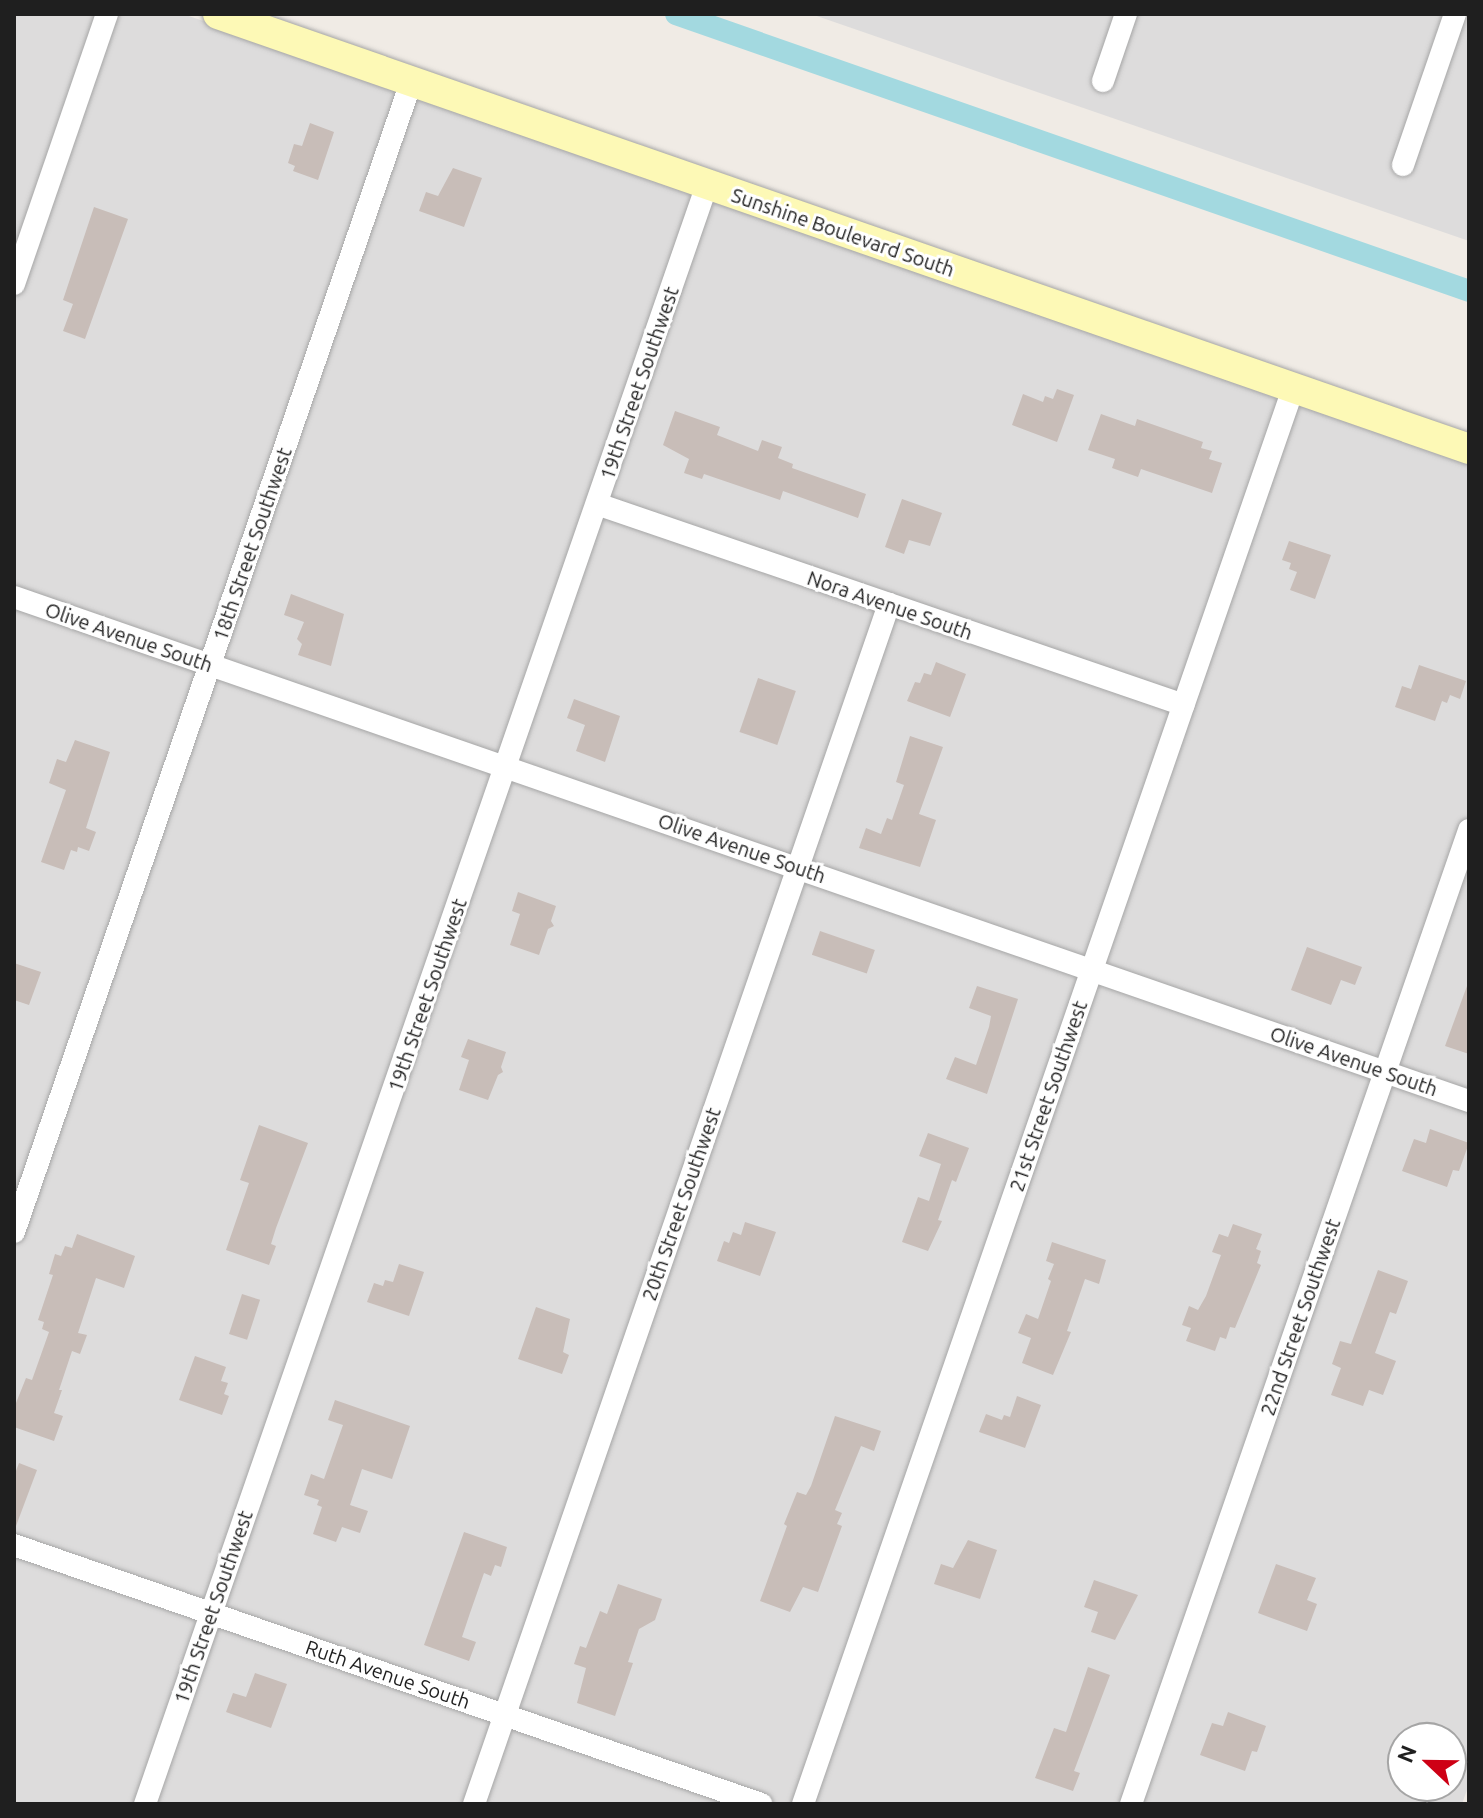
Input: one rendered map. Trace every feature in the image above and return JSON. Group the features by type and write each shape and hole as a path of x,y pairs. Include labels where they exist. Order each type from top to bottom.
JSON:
{"street":[{"path":"14,284 107,14"},
{"name":"Sunshine Boulevard South","path":"218,14 1469,449"},
{"path":"1103,81 1126,14"},
{"path":"1403,165 1455,14"},
{"name":"18th Street Southwest","path":"14,1232 411,82"},
{"name":"19th Street Southwest","path":"145,1804 707,185"},
{"name":"21st Street Southwest","path":"803,1804 1293,389"},
{"name":"Nora Avenue South","path":"597,504 1184,705"},
{"name":"Olive Avenue South","path":"14,597 1469,1101"},
{"name":"20th Street Southwest","path":"474,1804 889,604"},
{"name":"22nd Street Southwest","path":"1131,1804 1469,830"},
{"name":"Ruth Avenue South","path":"14,1545 761,1804"}],"shaded area":[{"path":"14,14 183,14 1469,461 1467,1790 1467,1722 1387,1722 1387,1802 1462,1804 14,1804"},
{"path":"811,14 1469,14 1469,241"}],"building":[{"path":"310,123 334,132 318,180 293,171 295,166 288,163 294,144 302,146"},
{"path":"453,168 482,178 464,227 419,211 426,192 438,196"},
{"path":"94,207 128,219 85,339 63,331 73,304 63,300"},
{"path":"1057,389 1074,395 1057,442 1012,425 1023,394 1043,402 1045,396 1053,399"},
{"path":"675,411 720,427 717,435 758,451 762,440 782,447 778,458 793,464 792,468 866,494 858,518 783,491 780,500 704,474 702,479 684,473 689,459 663,445"},
{"path":"1101,414 1135,426 1137,419 1203,442 1201,448 1212,451 1209,459 1222,463 1212,493 1141,469 1138,477 1112,468 1115,459 1088,450"},
{"path":"902,499 942,513 930,546 909,540 904,554 885,547"},
{"path":"1289,541 1331,555 1315,599 1290,590 1297,572 1289,569 1291,563 1282,560"},
{"path":"291,594 344,614 331,666 298,655 302,644 297,639 304,622 284,615"},
{"path":"936,662 966,674 950,717 907,701 915,682 920,683 924,673 931,675"},
{"path":"1419,665 1466,681 1460,699 1450,695 1447,703 1442,701 1435,721 1395,707 1402,686 1411,689"},
{"path":"758,678 796,691 777,745 739,732"},
{"path":"574,699 620,716 605,762 576,751 585,725 567,718"},
{"path":"910,736 943,747 919,814 936,820 920,867 859,848 866,828 881,834 887,818 892,820 904,785 896,782"},
{"path":"75,740 110,752 86,828 96,832 89,851 78,847 77,852 71,850 64,870 41,862 66,790 49,783 57,759 66,762"},
{"path":"518,892 556,906 551,921 554,926 548,929 539,955 510,945 520,914 512,911"},
{"path":"820,931 875,950 867,974 812,955"},
{"path":"1307,947 1362,967 1355,985 1341,980 1331,1005 1291,990"},
{"path":"14,963 41,972 29,1005 14,1000"},
{"path":"977,986 1018,999 987,1094 946,1079 955,1057 976,1065 989,1027 991,1016 969,1008"},
{"path":"1469,986 1469,1054 1445,1046"},
{"path":"468,1039 506,1052 501,1067 503,1072 498,1075 488,1100 459,1090 469,1060 461,1057"},
{"path":"259,1125 308,1143 276,1228 271,1244 276,1246 269,1265 226,1250 249,1183 240,1180"},
{"path":"1430,1129 1469,1143 1459,1171 1453,1170 1447,1187 1402,1171 1414,1139 1426,1143"},
{"path":"928,1133 969,1148 956,1182 952,1180 938,1220 942,1221 928,1251 902,1242 918,1197 929,1201 941,1164 919,1156"},
{"path":"745,1222 776,1232 760,1276 717,1261 724,1241 729,1243 733,1232 741,1235"},
{"path":"1233,1224 1262,1234 1256,1249 1261,1251 1257,1263 1261,1265 1235,1328 1230,1327 1226,1339 1220,1337 1215,1351 1186,1341 1191,1328 1182,1325 1189,1306 1198,1310 1206,1296 1221,1255 1212,1252 1219,1234 1228,1237"},
{"path":"77,1234 135,1256 124,1288 96,1278 78,1333 87,1335 80,1354 72,1351 59,1390 62,1390 54,1413 63,1416 54,1441 14,1427 14,1408 26,1378 32,1380 49,1332 42,1329 44,1322 38,1320 53,1275 49,1274 55,1254 61,1256 65,1246 72,1248"},
{"path":"1052,1242 1106,1260 1099,1284 1085,1279 1067,1331 1071,1332 1053,1375 1022,1363 1031,1338 1018,1333 1026,1314 1038,1319 1051,1281 1048,1279 1054,1264 1046,1261"},
{"path":"399,1264 424,1272 409,1316 367,1302 374,1283 383,1286 385,1280 393,1282"},
{"path":"1378,1270 1408,1281 1396,1314 1390,1312 1375,1353 1396,1361 1383,1395 1369,1390 1363,1406 1331,1395 1341,1368 1332,1364 1340,1341 1351,1344"},
{"path":"242,1294 260,1300 247,1340 229,1334"},
{"path":"536,1307 570,1319 563,1352 569,1355 562,1374 518,1359"},
{"path":"195,1356 226,1367 221,1381 228,1383 224,1394 229,1396 222,1415 179,1400"},
{"path":"1017,1396 1041,1405 1025,1448 979,1432 986,1414 1002,1420 1004,1415 1010,1417"},
{"path":"335,1400 410,1426 392,1479 362,1469 350,1505 368,1511 360,1533 342,1527 336,1542 313,1534 322,1507 317,1505 319,1500 304,1495 311,1474 324,1479 343,1425 328,1420"},
{"path":"835,1416 881,1431 874,1451 861,1446 835,1510 842,1513 837,1524 842,1526 818,1592 803,1587 790,1612 760,1601 787,1526 784,1524 797,1492 806,1495 811,1486"},
{"path":"19,1463 37,1470 16,1526 14,1476"},
{"path":"464,1532 507,1547 501,1567 495,1565 491,1576 484,1573 462,1637 476,1642 469,1661 424,1645"},
{"path":"968,1540 997,1550 980,1599 934,1584 941,1564 953,1568"},
{"path":"1276,1564 1316,1578 1307,1600 1317,1604 1307,1631 1258,1613"},
{"path":"1094,1580 1138,1595 1115,1640 1091,1632 1098,1612 1084,1607"},
{"path":"618,1584 662,1599 655,1620 639,1629 628,1662 633,1663 615,1716 577,1703 586,1668 574,1664 580,1646 586,1648 600,1611 607,1614"},
{"path":"1088,1667 1110,1675 1074,1771 1080,1773 1073,1791 1035,1778 1054,1728 1066,1732"},
{"path":"255,1673 287,1684 271,1728 226,1712 233,1693 246,1697"},
{"path":"1228,1712 1266,1726 1257,1752 1252,1751 1245,1771 1200,1755 1212,1723 1223,1726"}],"waterway":[{"path":"676,14 1469,291"}]}
